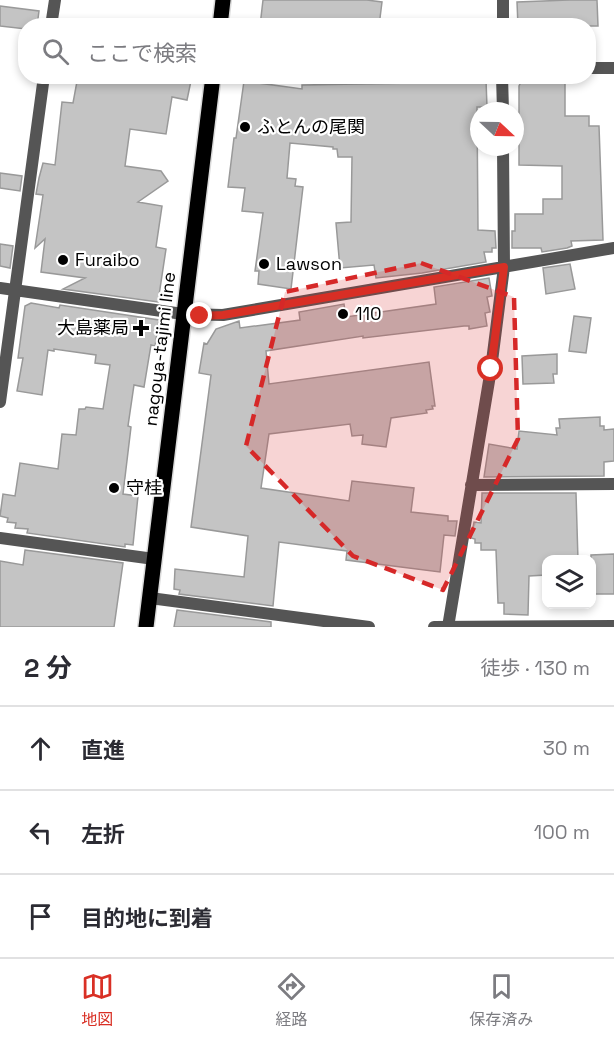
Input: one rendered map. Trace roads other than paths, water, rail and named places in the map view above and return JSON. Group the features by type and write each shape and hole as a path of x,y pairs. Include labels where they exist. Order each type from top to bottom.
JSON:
{"main road":[{"path":"221,18 223,0"},
{"name":"nagoya-tajimi line","path":"146,627 212,84"}],"street":[{"path":"52,18 55,0"},
{"path":"503,0 503,18"},
{"path":"596,68 614,68"},
{"path":"0,402 43,84"},
{"path":"502,84 503,102"},
{"path":"448,627 491,369 504,267 503,156"},
{"path":"0,288 183,314 223,315 614,248"},
{"path":"471,485 614,484"},
{"path":"0,538 154,559"},
{"path":"150,598 369,627"},
{"path":"435,627 614,626"}],"place":[{"name":"ふとんの尾関","path":"245,127"},
{"name":"Furaibo","path":"63,260"},
{"name":"Lawson","path":"264,264"},
{"name":"110","path":"343,314"},
{"name":"大島薬局","path":"141,328"},
{"name":"守桂","path":"114,488"}]}
